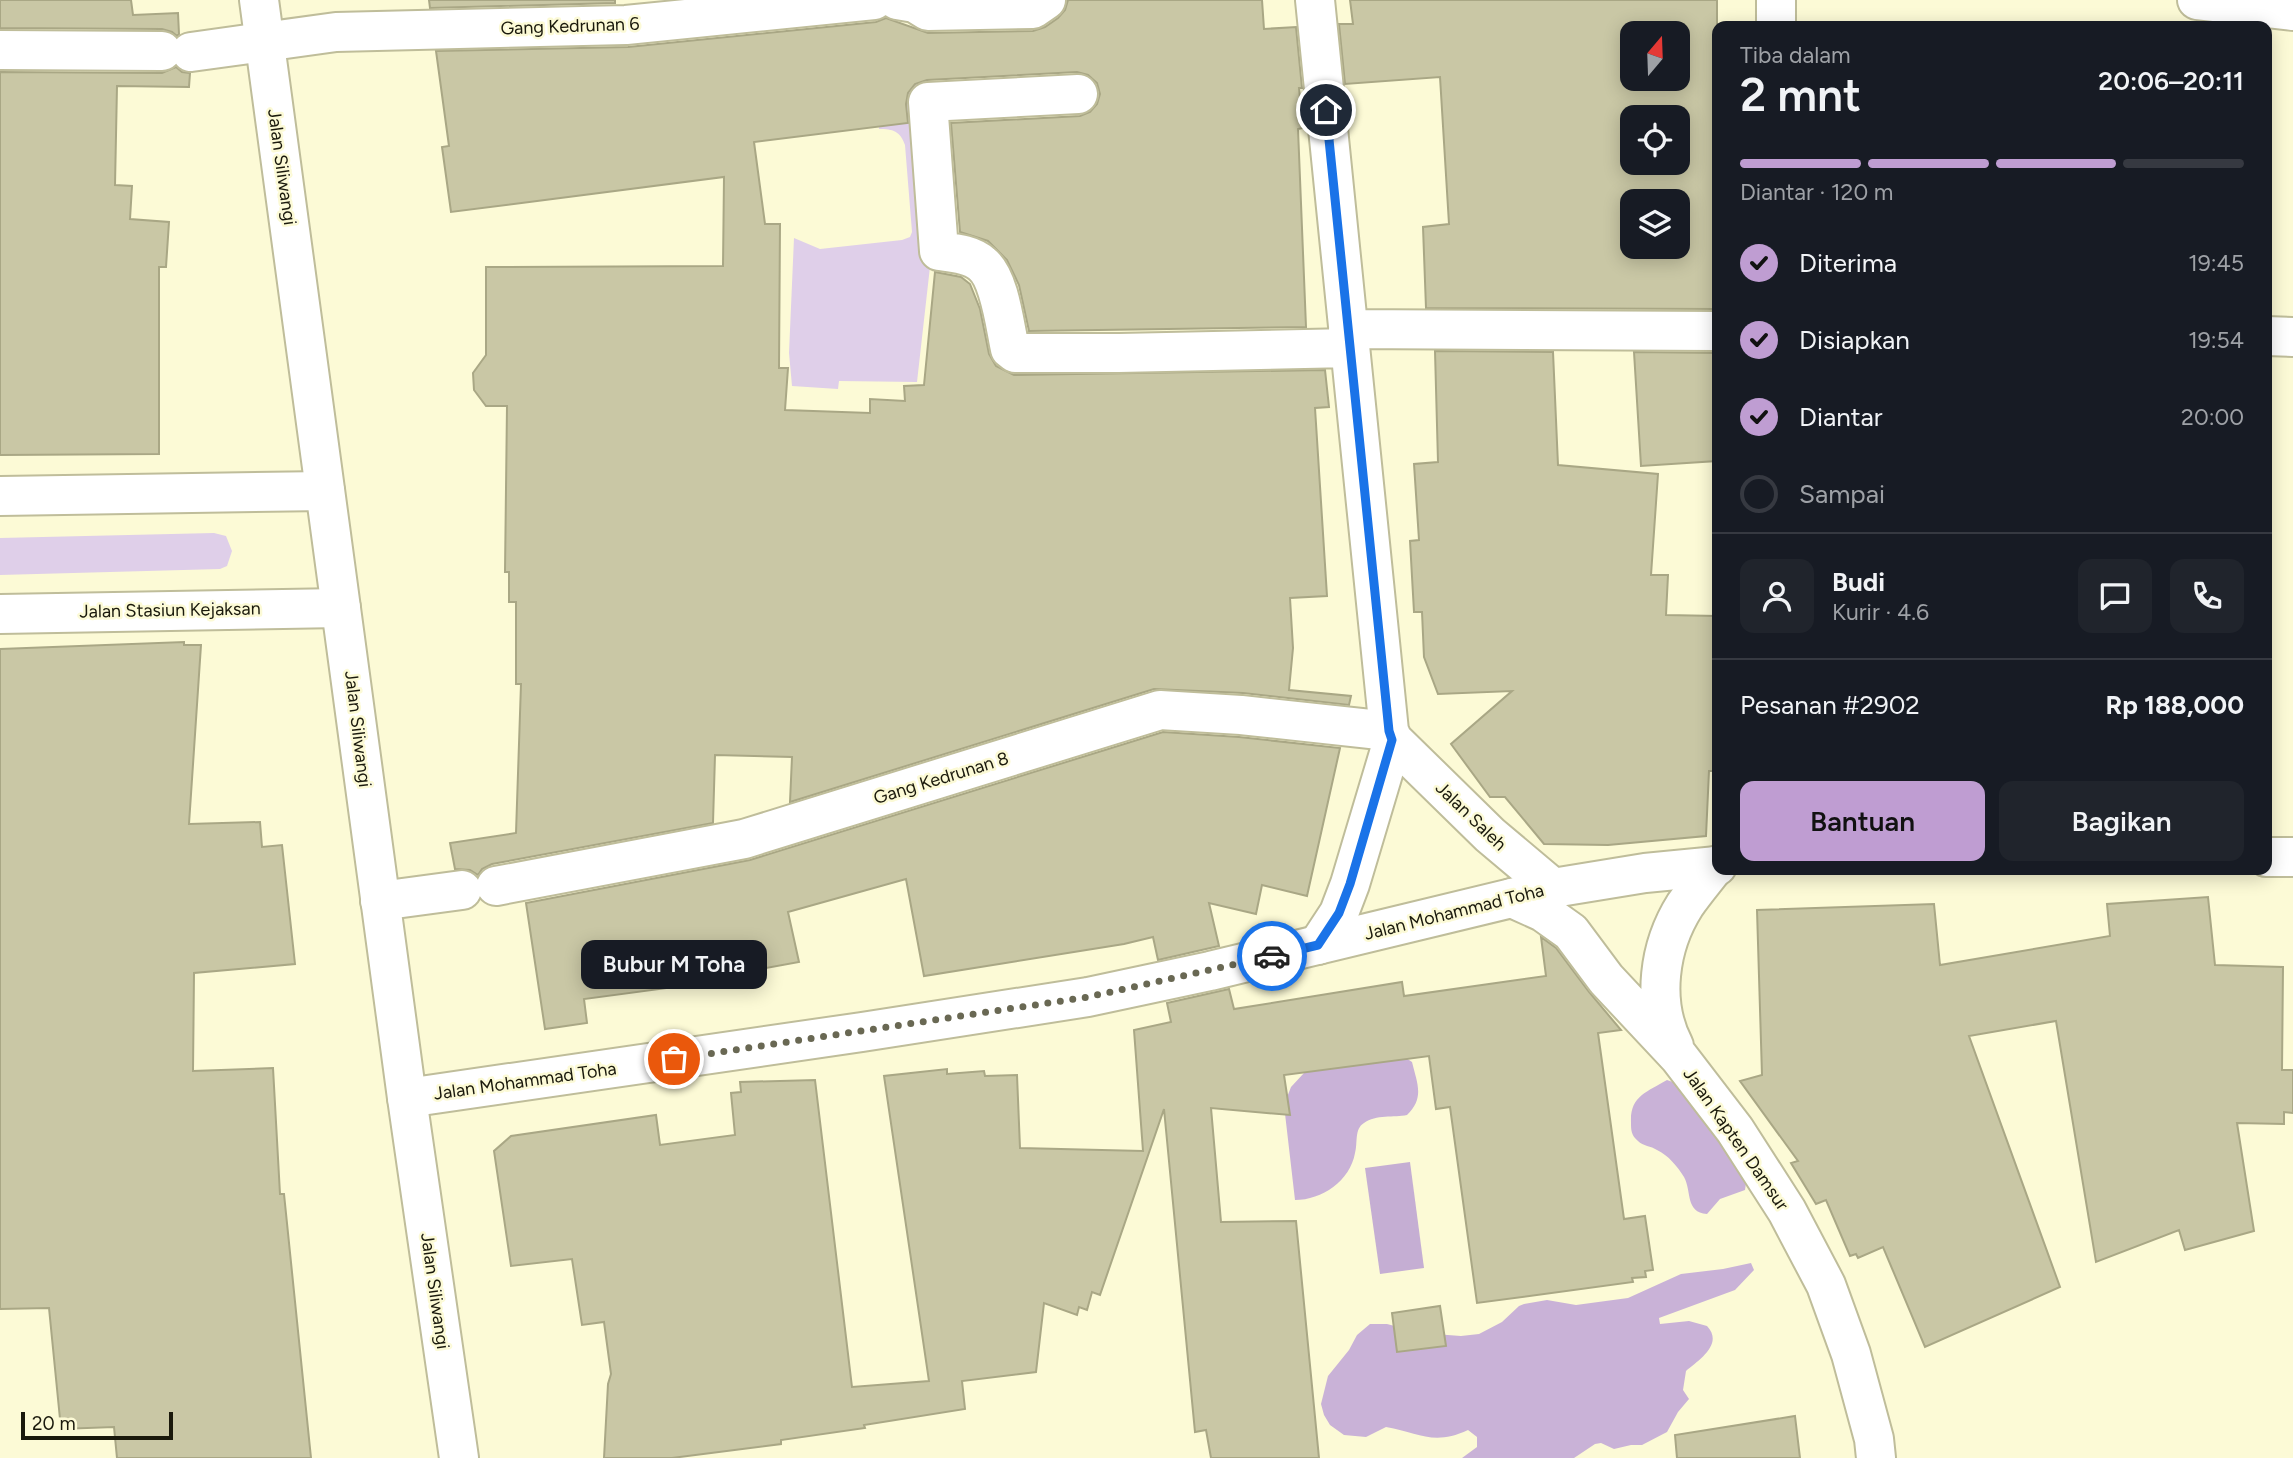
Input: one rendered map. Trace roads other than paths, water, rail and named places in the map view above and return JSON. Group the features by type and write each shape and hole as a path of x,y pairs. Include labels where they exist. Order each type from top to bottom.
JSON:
{"street":[{"name":"Jalan Siliwangi","path":"259,0 407,1098 459,1458"},
{"name":"Gang Kedrunan 6","path":"0,50 176,52 265,43 336,32 626,25 874,0"},
{"path":"897,0 915,3 928,11 1033,9 1046,0"},
{"path":"1315,0 1391,736 1350,884 1339,913 1318,945"},
{"path":"1776,0 1776,21"},
{"path":"2197,0 2282,7"},
{"path":"1078,94 928,102 940,251 968,256 982,264 992,275 1010,349 1014,353 1119,354 1349,339 1712,331"},
{"path":"2272,336 2293,337"},
{"path":"0,496 325,491"},
{"name":"Jalan Stasiun Kejaksan","path":"0,614 341,608"},
{"name":"Gang Kedrunan 8","path":"380,901 479,888 744,839 1160,710 1241,715 1391,736"},
{"name":"Jalan Saleh","path":"1391,736 1490,835 1553,888"},
{"path":"2272,857 2293,857"},
{"name":"Jalan Mohammad Toha","path":"407,1098 1088,997 1553,888 1645,873 1712,866"},
{"path":"1679,1057 1664,1028 1659,999 1665,951 1684,907 1712,871"},
{"path":"1512,898 1543,912 1571,932 1606,979 1679,1057"},
{"name":"Jalan Kapten Damsur","path":"1679,1057 1735,1130 1787,1211 1826,1285 1851,1353 1877,1458"}],"place":[{"name":"Bubur M Toha","path":"674,1059"}]}
